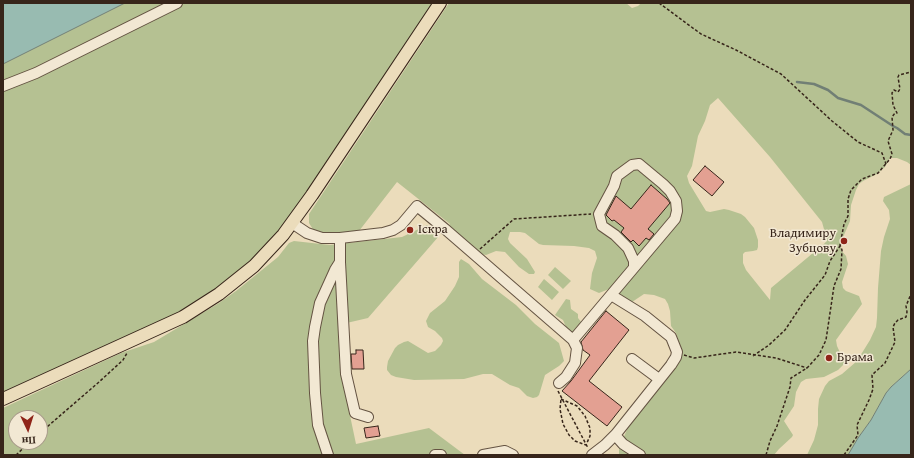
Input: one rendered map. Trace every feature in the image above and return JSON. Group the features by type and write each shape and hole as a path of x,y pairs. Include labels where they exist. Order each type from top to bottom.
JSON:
{"main road":[{"path":"3,399 136,339 193,311 235,282 261,260 292,223 440,3"}],"lane":[{"path":"3,86 36,73 177,3"},
{"path":"573,340 675,218 677,212 676,200 663,184 639,164 632,165 617,176 614,186 599,214 602,226 615,235 628,248 634,262 634,267"},
{"path":"292,223 307,233 322,238 340,238 393,230 401,225 417,206 573,340 577,348 575,363 560,384"},
{"path":"340,238 346,374 355,413 368,417"},
{"path":"328,455 318,425 315,393 314,341 320,303 334,270 340,262"},
{"path":"590,452 605,445 615,435 676,357 677,352 671,336 645,316 611,295"},
{"path":"632,359 659,379"},
{"path":"615,435 623,444 640,455"},
{"path":"483,455 505,451 513,455"},
{"path":"436,455 442,455"}],"path":[{"path":"659,3 701,34 736,50 781,74 832,121 858,142 882,153 886,164"},
{"path":"753,356 769,345 786,330 805,300 825,275 830,261 840,245 844,224 848,216 848,200 851,190 862,179 878,173 892,154 888,141 893,130 892,119 895,113 897,113 892,105 892,93 894,90 898,92 900,89 898,77 911,72"},
{"path":"474,254 514,219 599,214"},
{"path":"766,455 790,387 791,378 807,368 819,355 826,340 834,286 841,269 842,250 840,245"},
{"path":"844,455 858,435 857,425 873,389 872,375 885,363 895,342 893,327 898,320 906,317 906,306 911,294"},
{"path":"48,426 123,360 136,339"},
{"path":"677,352 694,358 736,352 753,356 776,358 807,368"},
{"path":"560,384 558,392 561,399 590,452"},
{"path":"561,399 560,409 563,424 569,435 575,441 586,445"},
{"path":"561,399 577,406 585,416 590,428 590,436 586,445"}],"green space":[{"path":"125,3 436,3 345,139 275,236 259,255 213,291 174,315 127,338 3,392 3,64"},
{"path":"449,3 626,3 632,8 641,3 911,3 911,165 897,158 890,158 885,167 877,174 859,184 856,190 851,205 850,221 841,242 841,250 846,256 848,264 842,282 843,288 846,291 859,296 862,304 836,340 844,364 838,370 824,377 806,379 801,382 796,392 794,406 784,421 793,435 774,455 619,455 619,448 629,425 681,359 682,355 676,333 671,326 670,311 665,299 654,295 644,294 629,304 610,288 599,293 590,289 592,273 597,258 595,251 589,248 574,246 543,245 539,244 525,233 510,232 508,239 510,243 527,259 535,272 534,274 529,274 519,267 505,252 496,251 486,255 480,254 447,227 450,224 397,182 359,231 328,234 314,231 309,223 309,214","holes":["718,98 770,157 822,222 827,240 771,288 770,300 746,270 743,263 743,254 745,252 757,250 758,247 758,240 754,228 741,214 724,209 710,212 706,211 689,183 687,176 692,166 698,136 710,105"]},
{"path":"911,184 911,369 886,393 871,420 848,455 807,455 814,440 818,425 819,399 825,386 829,381 842,374 857,361 876,327 881,251 890,219 889,210 883,201 884,197"},
{"path":"427,225 439,236 368,318 338,325 340,368 356,444 429,428 465,455 3,455 3,408 121,353 154,342 219,303 236,291 278,257 289,243 294,241 330,245 402,237"},
{"path":"461,259 469,264 482,279 516,305 535,324 559,343 564,361 545,375 537,397 533,398 527,396 519,388 510,385 492,374 483,374 464,379 414,380 396,377 391,375 387,370 388,361 395,348 404,342 408,341 428,353 435,351 441,345 443,341 442,338 428,327 426,321 430,313 445,301 455,286 459,277 459,262"},
{"path":"555,267 571,281 563,289 548,275"},
{"path":"544,279 559,292 552,300 538,287"},
{"path":"566,299 570,300 571,309 578,314 578,318 582,323 573,333 571,333 566,327 563,320 555,315"}],"water":[{"path":"3,3 125,3 3,64"},
{"path":"911,369 911,455 848,455 871,420 886,393"}],"building":[{"path":"705,166 724,182 712,196 693,180"},
{"path":"651,185 670,203 648,229 654,234 649,240 646,238 639,246 633,240 631,242 621,232 624,228 614,220 612,221 606,215 616,196 631,209"},
{"path":"606,311 629,330 589,381 622,407 607,426 562,391 590,355 583,350 581,342"},
{"path":"356,350 363,350 364,369 352,369 351,354 356,354"},
{"path":"378,426 380,436 366,438 364,428"}],"waterway":[{"path":"797,82 814,84 828,90 838,98 861,105 905,134 911,135"}],"place":[{"name":"Іскра","path":"410,230"},
{"name":"Владимиру Зубцову","path":"844,241"},
{"name":"Брама","path":"829,358"}]}
